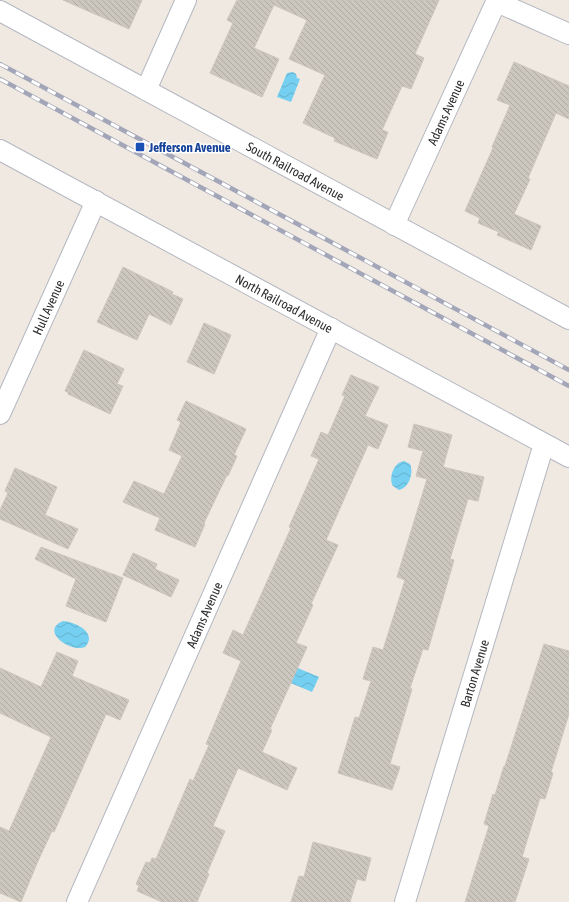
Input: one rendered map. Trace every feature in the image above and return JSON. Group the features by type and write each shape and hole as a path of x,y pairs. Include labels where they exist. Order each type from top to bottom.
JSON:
{"street":[{"path":"146,90 186,0"},
{"path":"497,1 569,34"},
{"name":"Adams Avenue","path":"394,225 497,1"},
{"name":"South Railroad Avenue","path":"0,12 569,319"},
{"name":"North Railroad Avenue","path":"0,150 569,457"},
{"name":"Hull Avenue","path":"0,414 96,201"},
{"name":"Adams Avenue","path":"77,902 330,328"},
{"name":"Barton Avenue","path":"405,902 544,444"}],"water":[{"path":"293,72 296,74 297,78 300,79 291,102 277,97 287,73"},
{"path":"404,461 410,464 411,476 406,486 399,490 393,486 391,479 397,464"},
{"path":"63,621 84,629 89,637 85,647 72,647 60,640 54,630 56,625"},
{"path":"293,666 319,677 312,692 286,681"}],"building":[{"path":"63,0 142,0 129,29"},
{"path":"237,0 439,0 415,54 424,58 411,89 402,86 382,130 388,132 377,159 334,141 335,138 303,123 325,75 289,59 307,20 274,5 254,48 279,59 262,97 210,73 233,23 227,20"},
{"path":"514,62 569,86 569,119 556,113 528,178 530,179 514,214 541,226 531,250 497,235 499,232 478,223 480,218 465,211 510,105 497,100"},
{"path":"123,267 173,292 172,294 183,299 171,325 149,314 137,340 97,322"},
{"path":"204,323 231,335 214,374 187,362"},
{"path":"84,350 124,369 117,384 123,386 110,414 68,394 68,392 65,391"},
{"path":"351,375 379,387 365,416 388,425 378,449 368,445 326,540 338,545 311,604 313,605 296,643 307,647 270,729 272,730 262,752 297,768 287,790 238,768 213,826 225,831 207,873 209,874 197,902 162,902 137,891 139,886 136,884 146,862 150,863 152,858 156,859 190,779 193,781 209,745 206,744 241,661 223,653 233,630 243,635 291,528 289,527 319,459 311,456 321,432 328,435 345,396 342,395"},
{"path":"186,401 246,429 234,455 237,456 204,523 205,524 195,547 155,530 160,518 123,502 134,481 164,494 182,456 169,450 181,422 177,420"},
{"path":"414,424 452,435 443,467 484,477 478,501 468,499 450,559 454,560 428,650 423,649 410,688 412,689 390,764 400,767 392,790 338,773 355,717 359,718 371,681 363,679 373,647 383,650 405,580 397,577 427,479 416,476 423,451 408,447"},
{"path":"15,468 57,487 45,515 78,529 68,549 0,519 0,510 8,493 5,491"},
{"path":"41,547 123,578 106,622 66,606 76,579 35,559"},
{"path":"133,553 157,564 155,569 179,580 171,597 123,575"},
{"path":"544,644 569,651 569,714 551,772 553,773 545,799 540,798 522,857 529,859 515,902 465,902 489,826 484,824 493,794 495,795 505,766"},
{"path":"57,652 78,661 72,676 129,700 120,720 106,714 54,832 52,831 38,861 21,902 0,893 0,827 9,831 51,737 0,713 0,668 41,687"},
{"path":"313,842 371,858 365,881 357,879 350,902 291,902 299,876 304,877"}],"railway":[{"path":"0,64 569,370"},
{"path":"0,79 569,386"}],"place":[{"name":"Jefferson Avenue","path":"140,147"}]}
